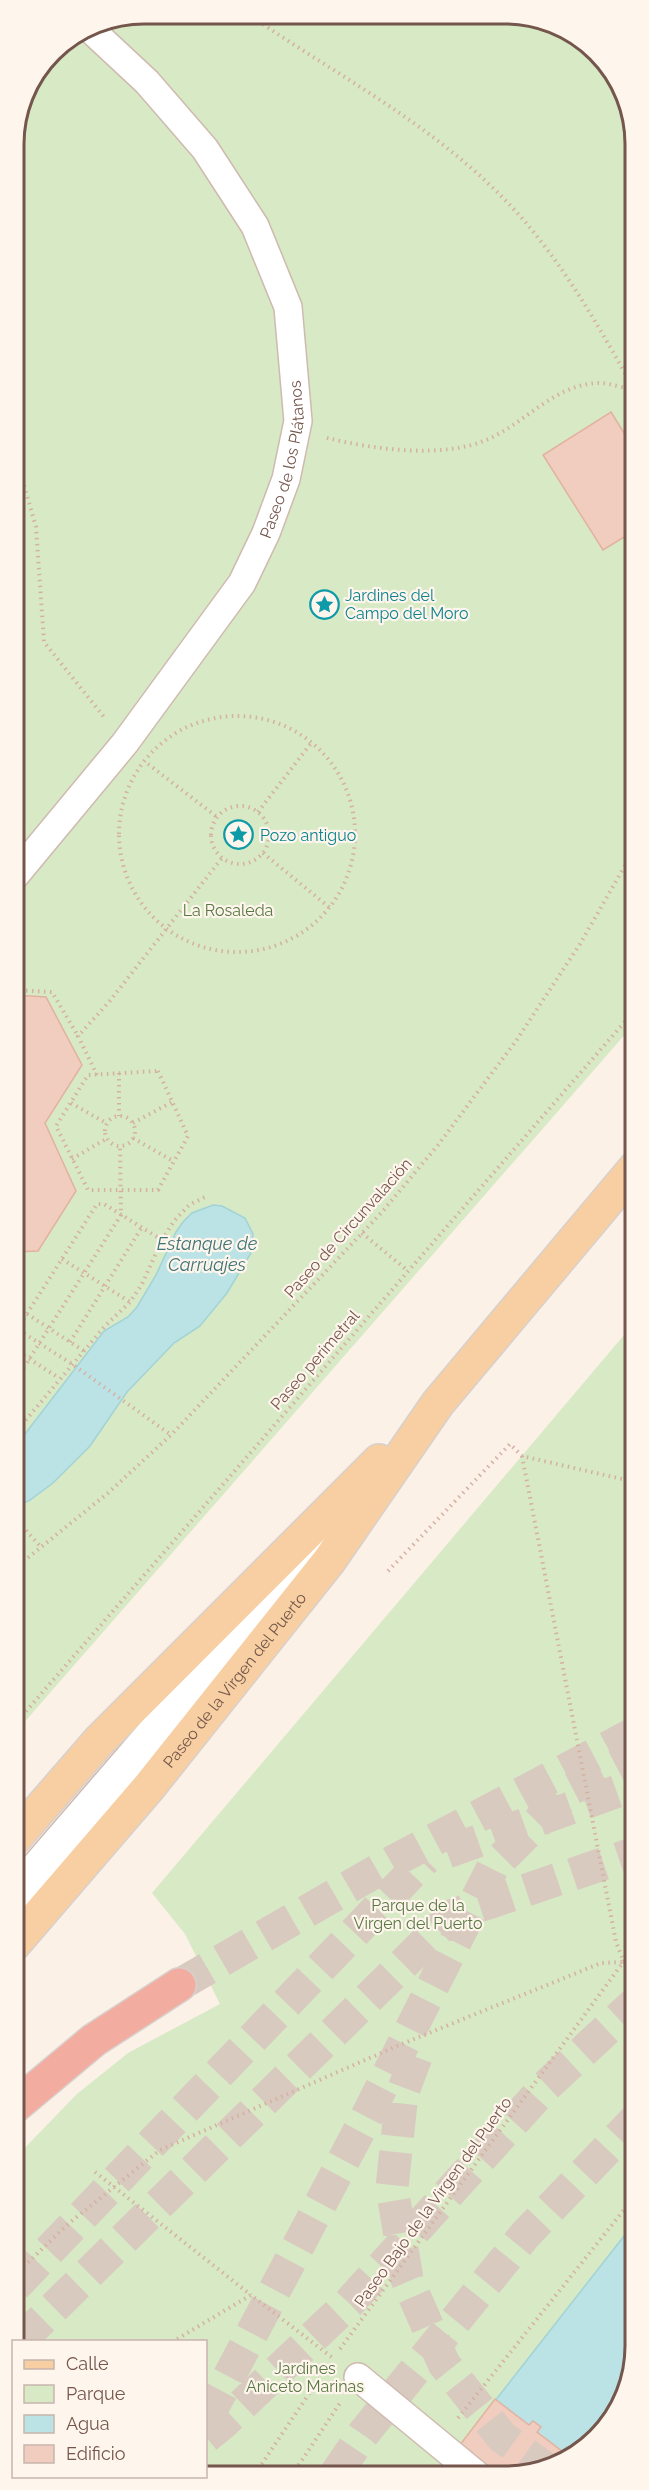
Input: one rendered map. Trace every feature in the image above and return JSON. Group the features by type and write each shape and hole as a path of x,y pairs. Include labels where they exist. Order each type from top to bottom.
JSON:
{"highway":[{"path":"24,2098 94,2040 179,1985"}],"main road":[{"name":"Paseo de la Virgen del Puerto","path":"24,1827 99,1741 438,1403 625,1180"},
{"name":"Paseo de la Virgen del Puerto","path":"24,1934 149,1788 322,1570 438,1403"}],"street":[{"name":"Paseo de los Plátanos","path":"24,868 135,752 242,583 266,533 286,479 298,421 288,307 255,226 205,150 147,82 96,34"},
{"name":"Paseo de la Virgen del Puerto","path":"24,1885 438,1403"},
{"path":"358,2377 465,2466"}],"path":[{"path":"263,24 437,140 494,188 546,247 625,375"},
{"path":"296,430 340,441 389,448 440,451 484,441 512,427 549,400 575,386 601,383 625,388"},
{"path":"24,486 36,527 44,642 135,752 217,817"},
{"path":"243,716 279,723 312,742 336,770 351,803 356,840 348,876 330,908 304,933 270,948 252,951 233,953 198,946 166,928 139,901 123,867 118,830 135,752 206,720 243,716"},
{"path":"258,812 312,742"},
{"path":"240,806 258,812 268,827 267,845 263,853 248,863 230,862 222,858 216,851 210,834 217,817 232,807 240,806"},
{"path":"263,853 330,908"},
{"path":"78,1036 110,1002 222,858"},
{"name":"Paseo de Circunvalación","path":"24,1561 108,1493 171,1435 362,1233 438,1145 516,1041 580,944 625,865"},
{"path":"24,991 52,992 98,1075"},
{"name":"Paseo perimetral","path":"24,1713 625,1021"},
{"path":"158,1071 188,1136 158,1190 88,1190 56,1126 88,1075 98,1075 158,1071"},
{"path":"118,1073 119,1116"},
{"path":"133,1123 172,1102"},
{"path":"70,1103 106,1123"},
{"path":"114,1116 127,1117 133,1123 135,1130 128,1144 114,1146 106,1139 104,1129 106,1123 114,1116"},
{"path":"133,1138 173,1161"},
{"path":"72,1159 106,1139"},
{"path":"24,1367 121,1215 120,1146"},
{"path":"24,1418 129,1302 142,1284 162,1240 174,1221 189,1205 207,1196"},
{"path":"24,1318 97,1204 104,1204 162,1240"},
{"path":"70,1342 142,1227"},
{"path":"362,1233 408,1271"},
{"path":"62,1260 129,1302"},
{"path":"27,1314 84,1351"},
{"path":"24,1335 72,1364 171,1435"},
{"path":"24,1356 59,1378"},
{"path":"388,1571 510,1444 522,1456 625,1480"},
{"path":"24,2266 68,2224 160,2150 397,2046 601,1963 624,1962 616,1942 522,1456"},
{"path":"24,1528 41,1547"},
{"name":"Paseo Bajo de la Virgen del Puerto","path":"260,2466 333,2358 624,1962"},
{"path":"95,2172 358,2377 298,2466"},
{"path":"424,2466 445,2450 625,2209"},
{"path":"175,2340 251,2295"}],"green space":[{"name":"Jardines del Campo del Moro","path":"136,24 513,24 536,28 565,40 595,65 613,91 621,113 625,144 625,1034 24,1723 24,136 33,98 44,77 59,59 91,36 121,26"},
{"name":"Parque de la Virgen del Puerto","path":"625,1334 625,2235 444,2466 207,2466 207,2340 24,2340 24,2149 77,2094 128,2053 220,2004 185,1934 152,1893"}],"water":[{"name":"Estanque de Carruajes","path":"213,1205 222,1206 245,1218 253,1234 251,1253 227,1293 200,1326 174,1343 127,1392 90,1446 53,1483 24,1503 24,1436 104,1331 128,1317 137,1307 156,1275 176,1232 192,1213"},
{"path":"625,2235 625,2354 616,2392 605,2413 578,2441 558,2454 536,2462 505,2466 444,2466"}],"building":[{"path":"611,412 625,435 625,537 603,550 543,455"},
{"path":"24,996 46,997 82,1065 45,1123 76,1191 38,1251 24,1252"},
{"path":"495,2399 529,2425 533,2421 541,2427 537,2432 562,2451 536,2462 520,2465 444,2466"}],"tunnel":[{"path":"179,1985 392,1862 625,1738"},
{"path":"207,2418 368,2114 493,1867 571,1789 625,1761"},
{"path":"447,1852 625,1789"},
{"path":"24,2337 453,1915 625,1856"},
{"path":"24,2277 425,1859"},
{"path":"207,2436 349,2303 545,2087 625,2012"},
{"path":"416,2057 402,2094 392,2187 407,2279 444,2364 502,2437 536,2462"},
{"path":"341,2466 363,2434 525,2235 625,2130"}],"place":[{"name":"Jardines del Campo del Moro","path":"324,604"},
{"name":"Pozo antiguo","path":"239,835"}],"park label":[{"name":"La Rosaleda","path":"228,910"},
{"name":"Jardines Aniceto Marinas","path":"305,2377"}]}
